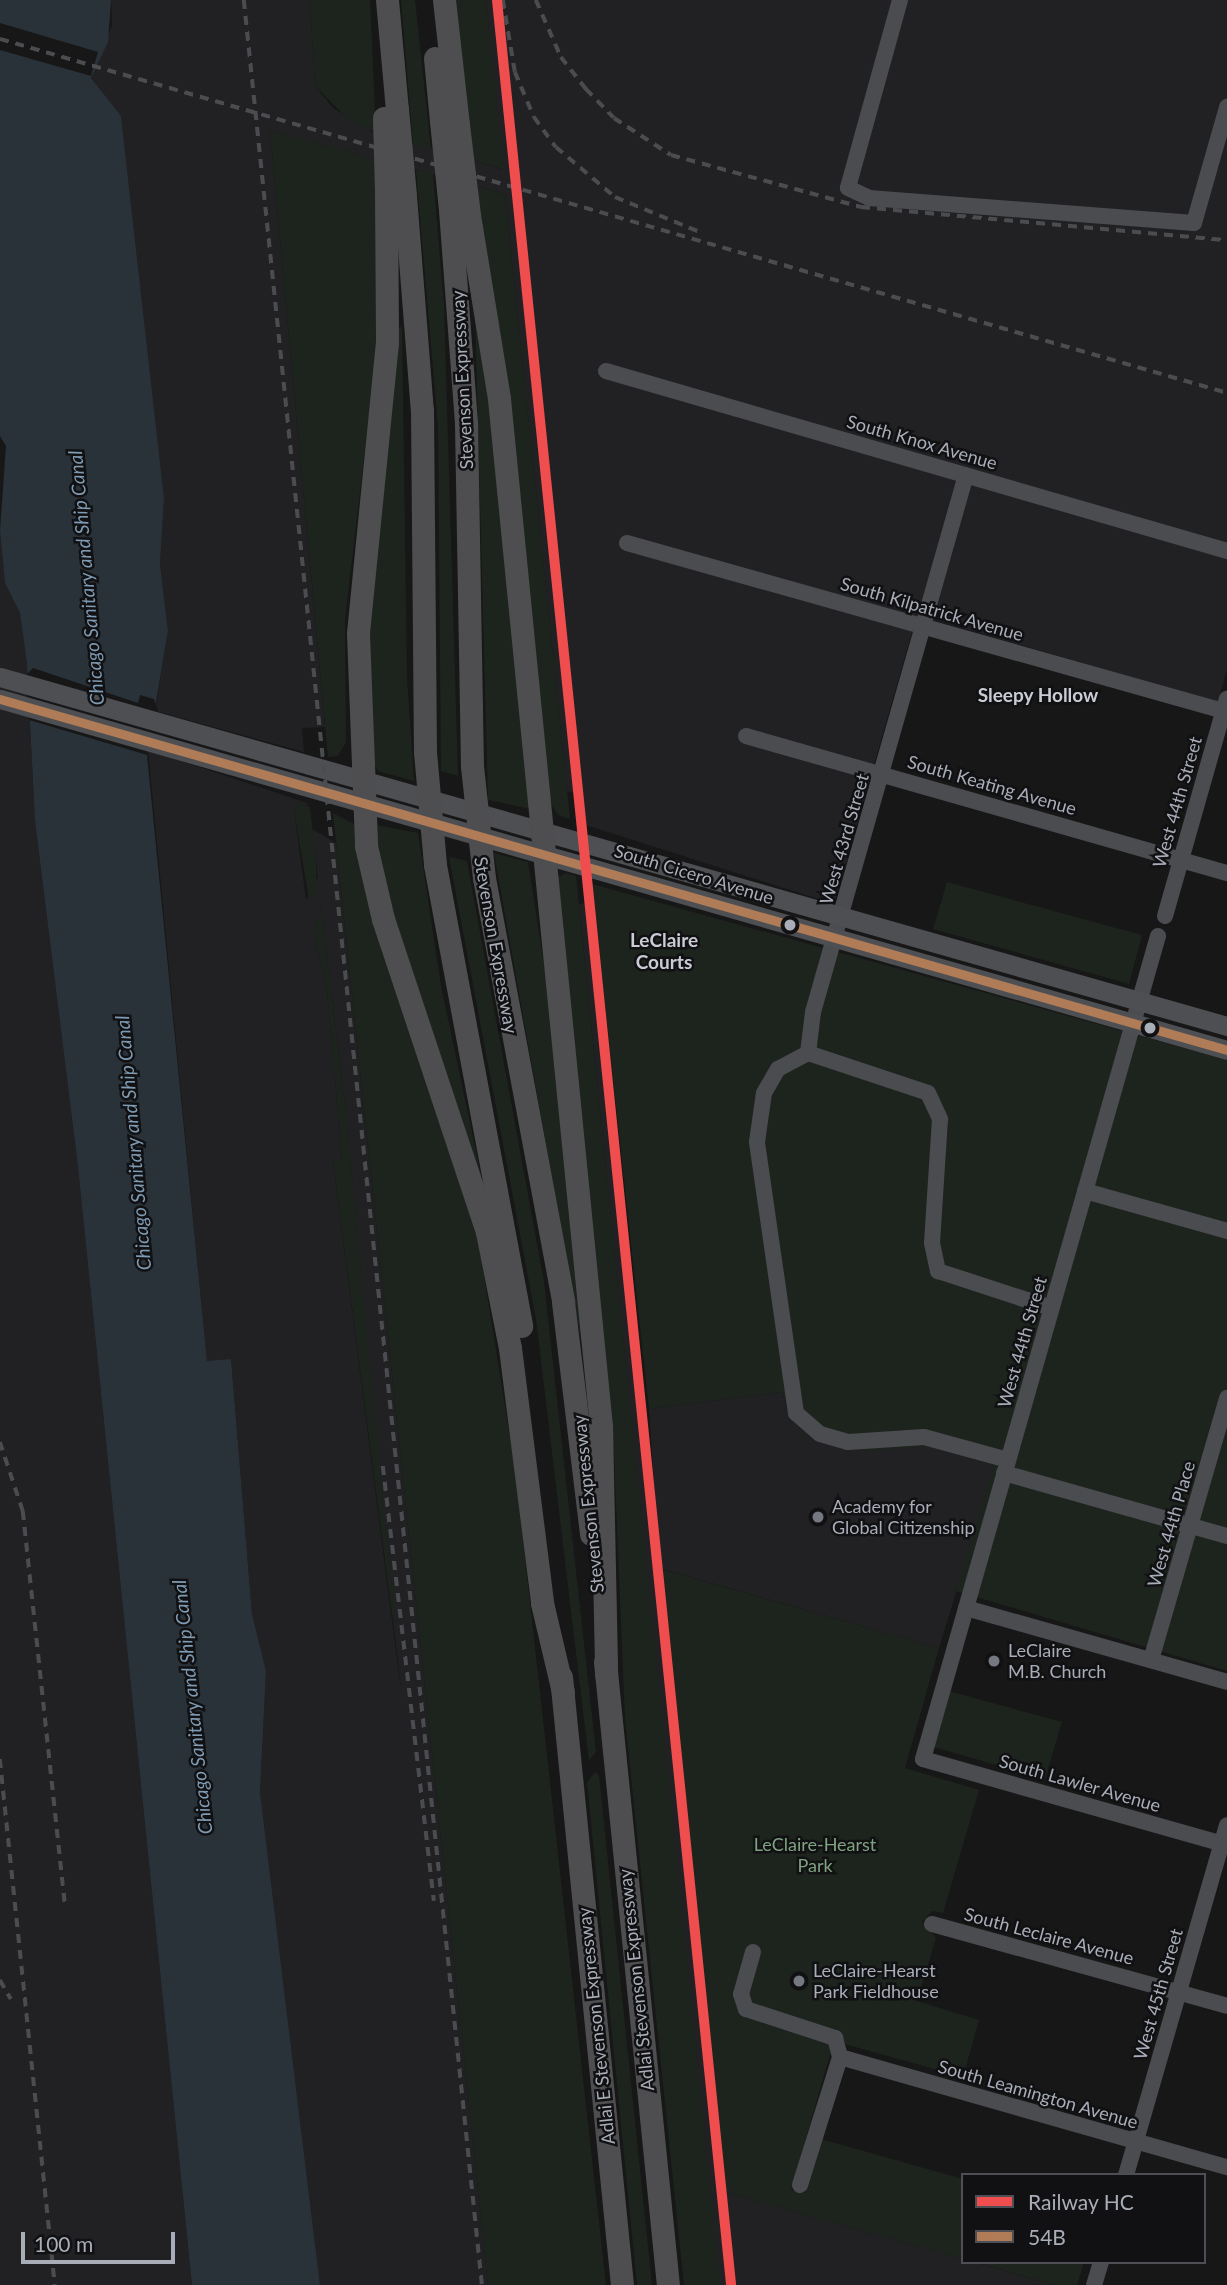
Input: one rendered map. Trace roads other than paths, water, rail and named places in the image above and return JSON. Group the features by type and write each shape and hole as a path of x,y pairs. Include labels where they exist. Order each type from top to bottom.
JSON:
{"highway":[{"path":"387,0 394,66 390,107 395,194 422,411 425,752 435,865 510,1254 563,1692"},
{"name":"Stevenson Expressway","path":"429,0 450,123 459,212 472,765 484,878 563,1302 606,1675"},
{"path":"444,0 450,123"},
{"path":"395,194 387,342 358,634 361,802 383,919 487,1232 510,1348 542,1603 563,1692"},
{"path":"459,212 499,399 541,854 601,1426 606,1675"},
{"name":"Adlai Stevenson Expressway","path":"606,1675 668,2285"},
{"name":"Adlai E Stevenson Expressway","path":"563,1692 622,2285"}],"main road":[{"name":"South Cicero Avenue","path":"0,677 361,777 842,918 1227,1026"},
{"name":"South Cicero Avenue","path":"9,701 835,940 1227,1050"}],"street":[{"path":"900,0 848,188 869,198 1194,223 1227,107"},
{"name":"South Knox Avenue","path":"606,372 1227,551"},
{"name":"West 43rd Street","path":"808,1053 835,940 966,475"},
{"name":"South Kilpatrick Avenue","path":"627,543 1226,707"},
{"name":"West 44th Street","path":"1165,916 1226,707"},
{"name":"South Keating Avenue","path":"746,736 1227,873"},
{"name":"West 44th Street","path":"923,1759 1158,936"},
{"path":"1051,1308 939,1271 932,1243 940,1119 928,1093 808,1053 788,1060 769,1079 757,1126 792,1404 802,1422 834,1438 860,1444 934,1438 1006,1466 1227,1536"},
{"path":"1085,1191 1227,1231"},
{"name":"West 44th Place","path":"1152,1660 1227,1398"},
{"path":"966,1608 1227,1682"},
{"name":"South Lawler Avenue","path":"923,1759 1224,1844"},
{"name":"West 45th Street","path":"1127,2173 1224,1844 1227,1825"},
{"name":"South Leclaire Avenue","path":"937,1925 1227,2006"},
{"path":"753,1952 741,1994 746,2009 835,2038 840,2057 800,2185"},
{"name":"South Leamington Avenue","path":"840,2057 1227,2167"},
{"path":"1094,2285 1100,2264"}],"water":[{"name":"Chicago Sanitary and Ship Canal","path":"0,0 111,0 108,42 91,78 121,116 164,498 160,564 168,631 147,755 207,1361 231,1359 252,1614 266,1671 260,1792 320,2285 192,2285 78,1167 35,821 27,665 20,613 5,583 0,531 6,446 0,436"}],"railway":[{"path":"244,0 482,2285"},
{"path":"503,0 515,72 534,117 556,147 615,197 700,232"},
{"path":"536,0 561,57 586,89 614,118 671,155 861,207 1227,240"},
{"path":"0,39 1227,393"},
{"path":"0,1442 23,1511 65,1906"},
{"path":"383,1466 434,1901"},
{"path":"0,1759 55,2285"},
{"path":"0,1980 11,1999"}],"rail line":[{"name":"HC","path":"497,0 731,2285"}],"place":[{"name":"Academy for Global Citizenship","path":"818,1517"},
{"name":"LeClaire M.B. Church","path":"994,1661"},
{"name":"LeClaire-Hearst Park Fieldhouse","path":"799,1981"}],"district":[{"name":"Sleepy Hollow","path":"1038,695"},
{"name":"LeClaire Courts","path":"664,951"}],"park label":[{"name":"LeClaire-Hearst Park","path":"815,1855"}]}
